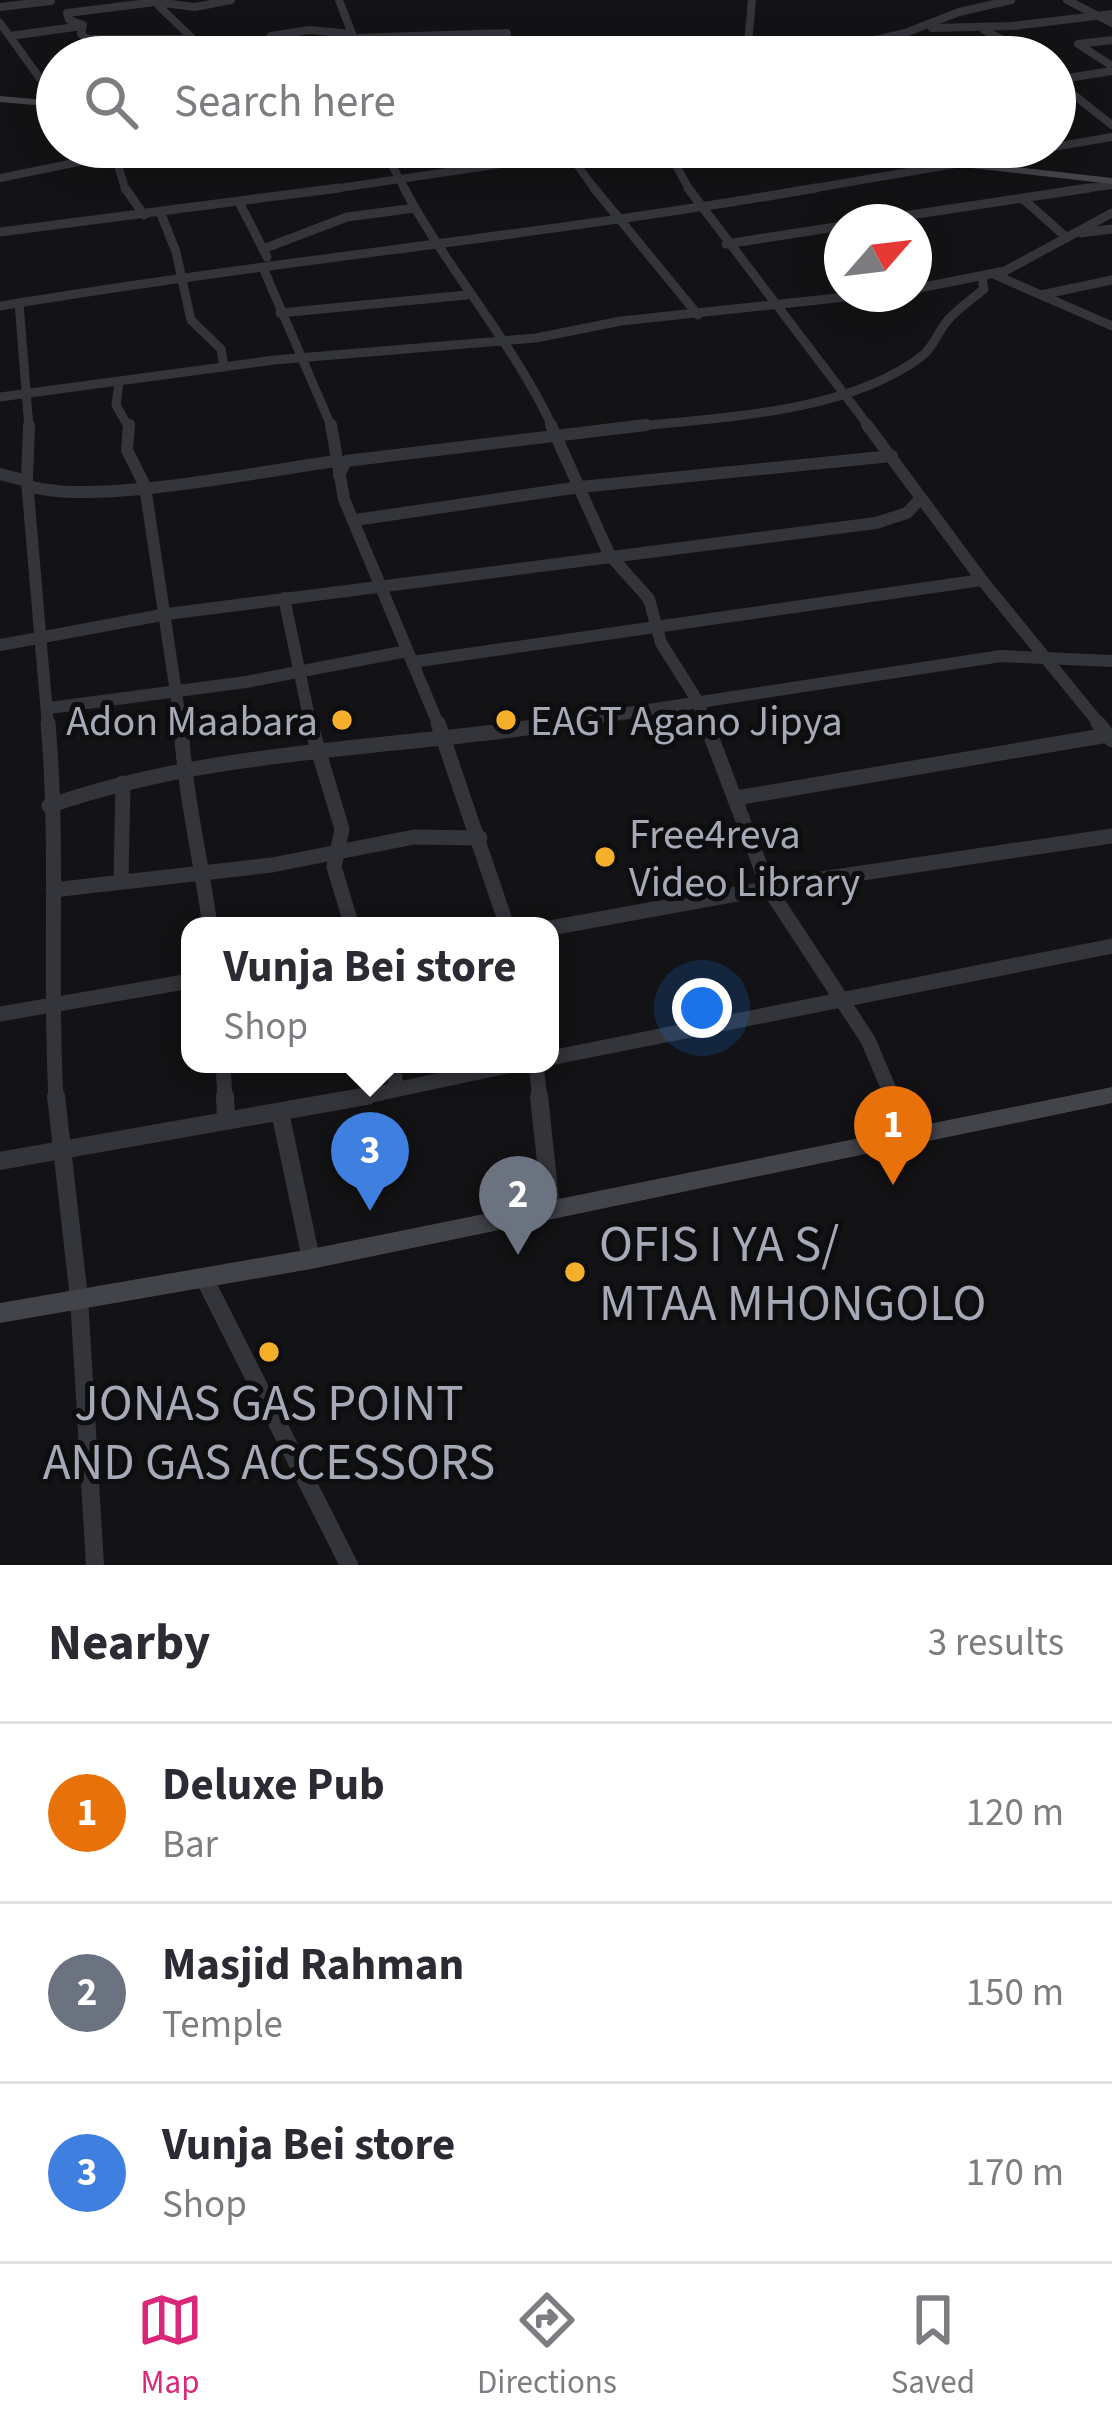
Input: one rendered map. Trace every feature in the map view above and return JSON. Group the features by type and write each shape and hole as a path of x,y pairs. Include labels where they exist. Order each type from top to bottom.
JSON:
{"street":[{"path":"0,8 50,0 63,10 78,11"},
{"path":"82,26 69,20 67,13 155,2 195,7 231,0"},
{"path":"339,0 353,36"},
{"path":"749,36 752,0"},
{"path":"905,33 958,12 1012,0"},
{"path":"1067,0 1112,23"},
{"path":"155,2 190,36"},
{"path":"892,36 1112,14"},
{"path":"0,22 5,37"},
{"path":"5,37 82,26"},
{"path":"82,26 84,36"},
{"path":"966,26 999,36"},
{"path":"992,32 1005,26"},
{"path":"271,36 309,30 353,36 507,34"},
{"path":"5,37 17,41 36,79"},
{"path":"1112,40 1078,44 1112,69"},
{"path":"1076,76 1112,69"},
{"path":"1076,97 1112,125"},
{"path":"0,99 36,102"},
{"path":"1076,144 1112,137"},
{"path":"0,178 50,168"},
{"path":"116,168 124,189 144,215"},
{"path":"392,168 435,246 539,398 609,554 649,599 672,664 697,700 770,889 868,1040 909,1136"},
{"path":"0,232 481,168"},
{"path":"580,168 618,222 698,316"},
{"path":"677,168 726,244 778,306 982,580 1110,738"},
{"path":"0,306 618,222 939,168"},
{"path":"994,168 1112,183"},
{"path":"932,212 1112,183"},
{"path":"1022,198 1071,236 1112,229"},
{"path":"239,202 263,249 280,313 330,419 337,468 355,520 445,741 504,917"},
{"path":"263,249 347,217 415,208"},
{"path":"932,286 988,276 1112,213"},
{"path":"161,214 170,231 191,320 220,349 224,368"},
{"path":"726,244 824,229"},
{"path":"988,276 1112,326"},
{"path":"0,474 52,493 146,486 337,468 346,461 556,433 760,412 845,394 893,376 928,352 950,316 984,289 988,276"},
{"path":"1040,295 1112,280"},
{"path":"280,313 467,295"},
{"path":"0,397 824,300"},
{"path":"19,303 28,396 28,483 49,707 51,1002 59,1150 79,1298 95,1565"},
{"path":"119,382 116,405 129,425 128,450 146,486 178,691 184,773 209,917"},
{"path":"355,520 580,487 892,456"},
{"path":"0,644 380,584 900,518 915,511 921,498"},
{"path":"49,707 982,580"},
{"path":"284,598 316,756 342,829 334,867 349,917"},
{"path":"50,806 123,783 184,773 445,741 1000,656 1112,661"},
{"path":"736,798 1110,738"},
{"path":"121,880 123,783"},
{"path":"559,926 1112,836"},
{"path":"52,890 337,854 414,837 480,838"},
{"path":"559,1056 1112,946"},
{"path":"0,1014 181,982"},
{"path":"223,1073 226,1119"},
{"path":"395,1073 396,1087"},
{"path":"0,1161 469,1073"},
{"path":"537,1073 551,1209"},
{"path":"0,1313 310,1259 1112,1094"},
{"path":"280,1112 310,1259"},
{"path":"205,1278 349,1565"}],"place":[{"name":"Adon Maabara","path":"342,720"},
{"name":"EAGT Agano Jipya","path":"506,720"},
{"name":"Free4reva Video Library","path":"605,857"},
{"name":"Deluxe Pub","path":"893,1185"},
{"name":"Vunja Bei store","path":"370,1211"},
{"name":"Masjid Rahman","path":"518,1255"},
{"name":"OFIS I YA S/ MTAA MHONGOLO","path":"575,1272"},
{"name":"JONAS GAS POINT AND GAS ACCESSORS","path":"269,1352"}]}
